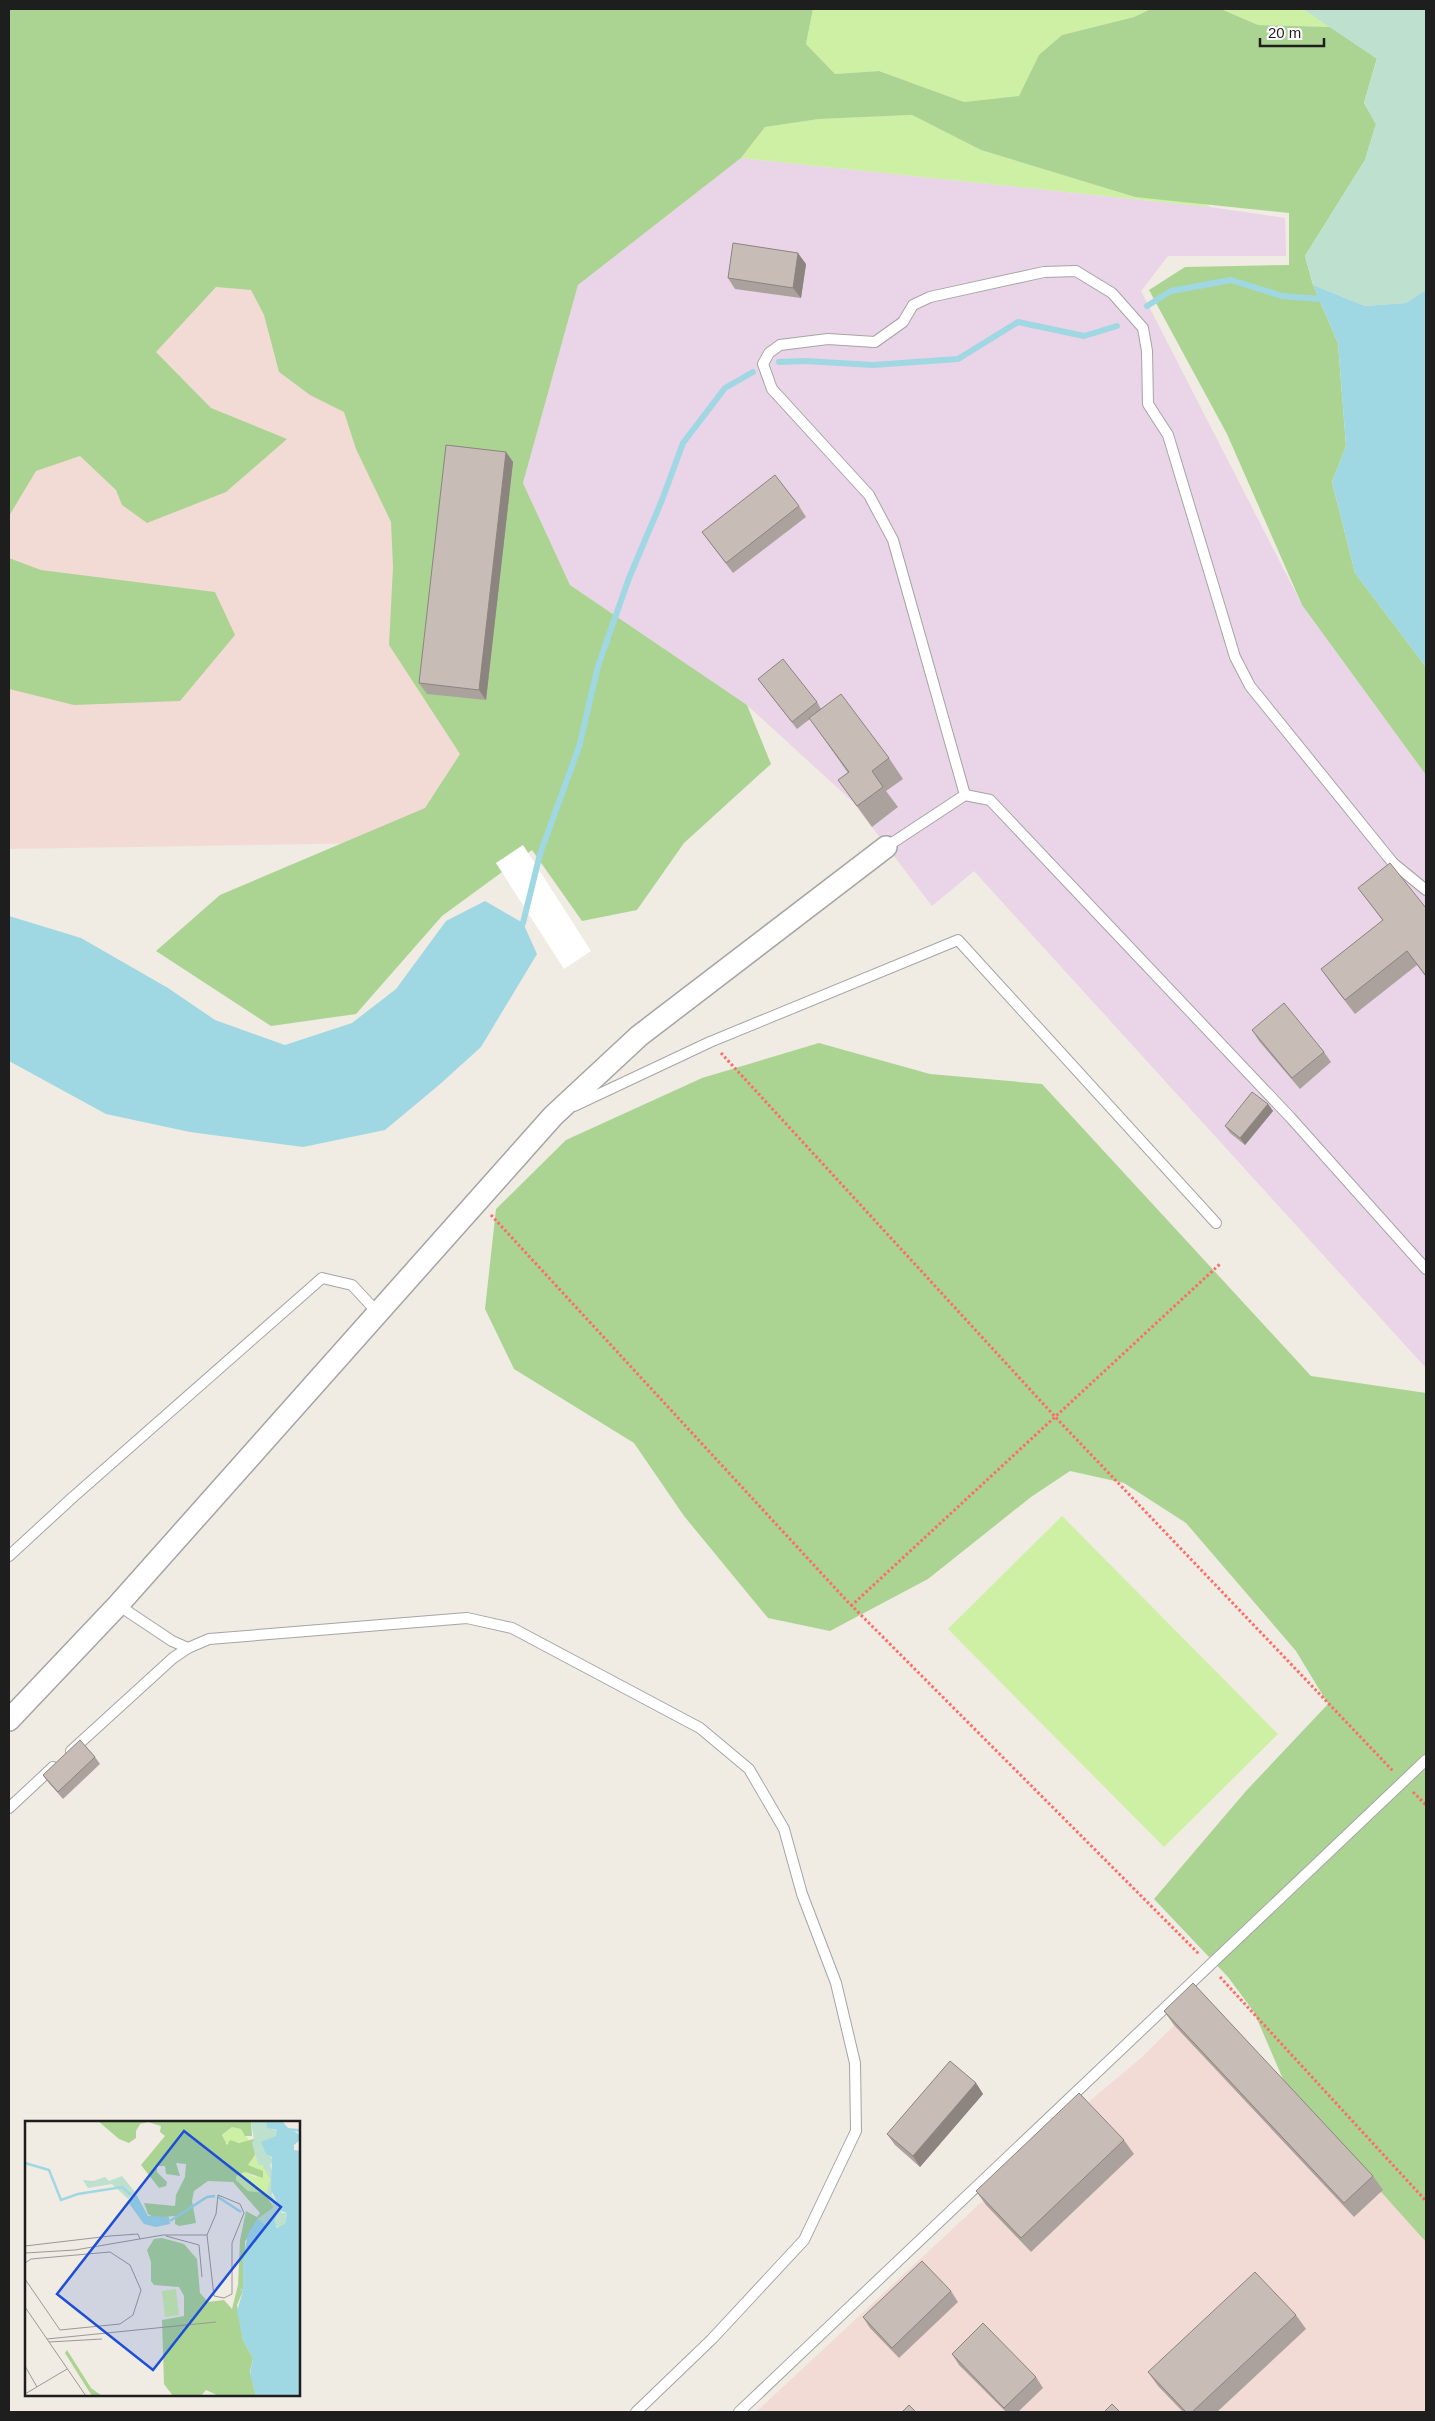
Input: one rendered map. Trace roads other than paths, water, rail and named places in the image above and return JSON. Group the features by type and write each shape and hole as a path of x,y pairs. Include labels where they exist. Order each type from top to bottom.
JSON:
{"street":[{"path":"9,1720 118,1606 553,1116 639,1036 886,848"}],"lane":[{"path":"965,795 893,540 869,495 772,389 763,364 769,353 780,345 828,339 875,342 903,322 913,305 930,297 1044,272 1076,271 1112,293 1143,328 1147,351 1148,404 1168,435 1235,657 1250,686 1392,863 1426,890"},
{"path":"886,848 965,795 990,800 1290,1117 1426,1269"},
{"path":"553,1116 710,1042 958,940 1216,1223"},
{"path":"9,1556 72,1498 322,1278 352,1285 378,1313"},
{"path":"118,1606 172,1641 188,1648"},
{"path":"9,1808 173,1658 188,1648 209,1639 467,1618 512,1628 691,1723 750,1769 784,1829 802,1894 836,1983 855,2064 856,2131 804,2240 712,2339 636,2412"},
{"path":"739,2412 1426,1760"}],"water":[{"path":"1313,285 1365,306 1406,303 1426,290 1426,667 1355,573 1332,482 1346,446 1338,343"},
{"path":"485,901 523,923 537,954 481,1047 385,1130 303,1147 190,1132 106,1114 9,1061 9,916 81,938 168,988 215,1020 285,1045 352,1023 396,989 446,921"}],"waterway":[{"path":"1147,306 1171,291 1231,280 1282,296 1320,299"},
{"path":"779,362 805,361 873,365 958,359 1018,322 1084,336 1117,326"},
{"path":"520,929 540,854 579,747 598,666 629,578 662,500 683,443 725,388 753,372"}]}
